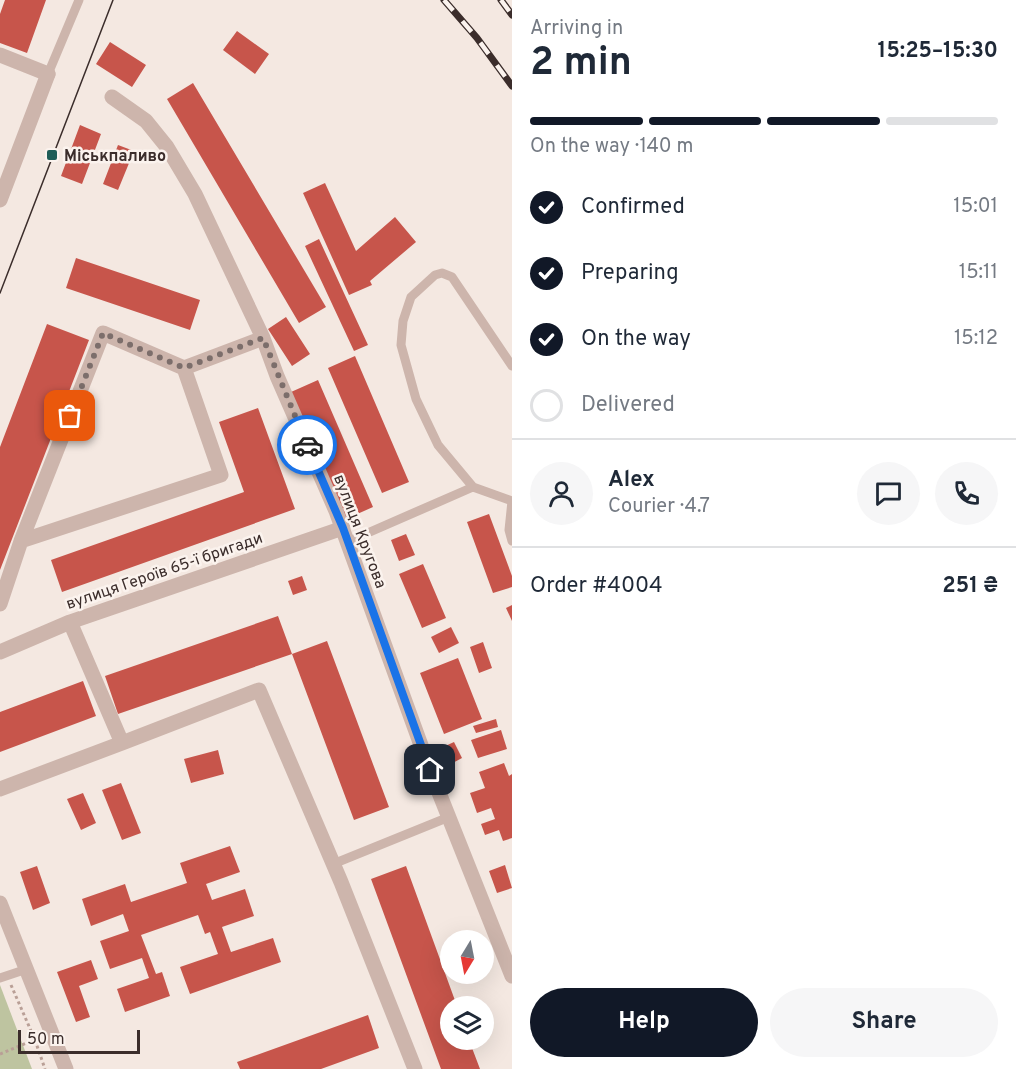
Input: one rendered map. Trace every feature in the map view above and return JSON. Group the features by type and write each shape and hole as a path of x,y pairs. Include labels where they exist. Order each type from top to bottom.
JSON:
{"street":[{"path":"0,54 48,74 0,200"},
{"name":"вулиця Кругова","path":"112,97 146,121 167,147 195,194 263,338 345,535 449,817 512,976"},
{"path":"0,603 21,541 103,333 184,368 263,338"},
{"path":"21,541 221,475 184,368"},
{"name":"вулиця Героїв 65-ї бригади","path":"0,652 70,622 345,535"},
{"path":"70,622 122,743"},
{"path":"0,789 260,690 415,1069"},
{"path":"0,903 66,1069"}],"lane":[{"path":"48,74 79,0"},
{"path":"512,366 452,277 442,273 435,275 411,297 403,321 401,345 416,399 438,445 473,487 512,501 509,530 512,541"},
{"path":"345,535 473,487"},
{"path":"333,864 449,817"},
{"path":"3,977 27,969"}],"path":[{"path":"3,977 35,1040 45,1069"},
{"path":"0,1054 35,1040"}],"green space":[{"path":"0,985 32,1069 0,1069"}],"building":[{"path":"5,0 46,0 27,53 0,43 0,14"},
{"path":"237,31 269,54 255,74 223,50"},
{"path":"110,42 146,65 132,87 96,64"},
{"path":"193,83 326,307 299,323 167,99"},
{"path":"80,125 101,134 82,184 61,176"},
{"path":"118,145 134,151 118,190 103,184"},
{"path":"325,183 356,251 395,217 416,242 370,281 372,285 349,295 303,193"},
{"path":"319,239 368,345 354,351 305,246"},
{"path":"76,258 200,300 190,330 66,288"},
{"path":"286,317 310,354 292,366 268,329"},
{"path":"47,324 89,340 0,570 0,447"},
{"path":"355,356 409,482 382,493 328,368"},
{"path":"318,380 373,507 346,519 291,392"},
{"path":"258,408 295,509 62,592 51,560 244,492 219,422"},
{"path":"489,514 512,576 512,587 493,593 467,522"},
{"path":"406,534 415,555 399,561 391,540"},
{"path":"423,564 446,618 422,628 399,574"},
{"path":"302,576 307,590 293,595 288,581"},
{"path":"512,605 512,621 506,608"},
{"path":"278,616 292,654 118,714 105,676"},
{"path":"451,627 459,643 439,653 431,637"},
{"path":"327,641 389,807 354,820 292,654"},
{"path":"483,642 492,668 479,673 470,647"},
{"path":"458,658 482,719 444,734 420,673"},
{"path":"83,681 96,716 0,752 0,712"},
{"path":"496,719 498,727 476,733 473,726"},
{"path":"501,730 507,749 478,758 471,740"},
{"path":"454,742 462,758 449,765 441,748"},
{"path":"218,750 224,774 191,783 184,759"},
{"path":"504,763 509,776 512,774 512,838 503,841 499,830 485,835 481,824 495,819 491,808 477,813 470,793 485,788 479,772"},
{"path":"121,783 141,833 122,840 102,790"},
{"path":"83,793 96,823 81,830 67,799"},
{"path":"230,846 240,872 206,884 212,900 245,889 254,916 222,927 231,952 273,938 281,962 190,994 180,967 218,954 210,932 205,934 198,915 141,935 156,974 162,972 170,996 125,1012 117,989 149,978 142,958 110,969 100,941 129,931 123,914 91,926 82,899 125,884 131,902 187,883 180,863"},
{"path":"505,865 512,888 497,893 489,871"},
{"path":"37,866 50,903 33,910 20,872"},
{"path":"406,866 440,959 440,984 449,984 453,996 440,996 440,1050 473,1050 480,1069 441,1069 371,879"},
{"path":"91,960 98,979 79,986 90,1017 76,1022 57,972"},
{"path":"368,1015 379,1048 321,1069 240,1069 237,1062"}],"tram line":[{"path":"0,293 113,0"}],"railway":[{"path":"444,0 477,38 512,86"},
{"path":"501,0 512,15"}],"way so far":[{"path":"70,416 103,333 184,368 263,338 307,445"}],"place":[{"name":"Міськпаливо","path":"52,155"}],"route":[{"path":"307,445 343,528 430,770"}]}
